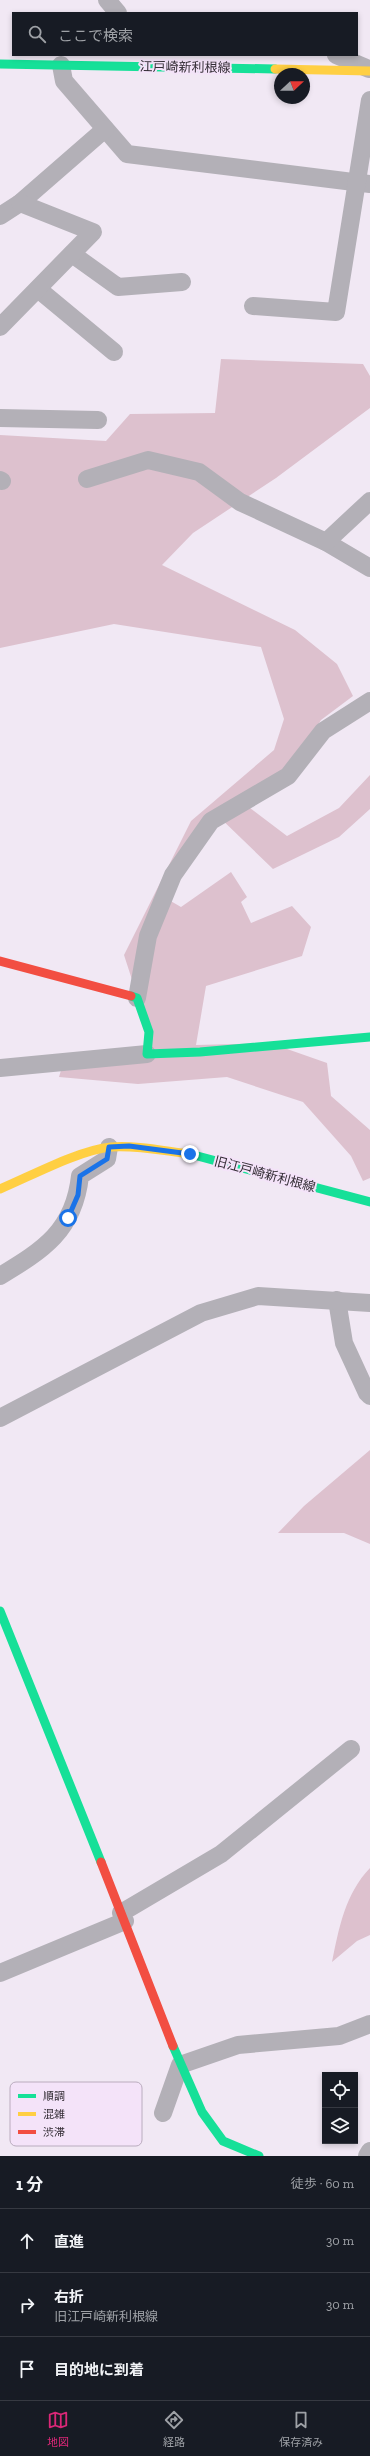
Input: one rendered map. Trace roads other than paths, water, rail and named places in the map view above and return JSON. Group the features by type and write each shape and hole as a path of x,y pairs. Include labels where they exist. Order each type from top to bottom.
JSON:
{"street":[{"path":"107,0 117,12"},
{"path":"338,56 370,70"},
{"name":"江戸崎新利根線","path":"0,64 370,70"},
{"path":"61,65 64,81 126,154 363,183"},
{"path":"253,306 336,312 363,183 370,100"},
{"path":"0,216 20,203 105,130"},
{"path":"0,327 93,232 20,203"},
{"path":"72,254 118,287 182,282"},
{"path":"38,289 114,352"},
{"path":"0,418 98,420"},
{"path":"87,479 148,460 199,472 240,502 326,542 370,568"},
{"path":"326,542 370,501"},
{"path":"147,1054 149,1032 137,998 148,936 173,875 211,821 288,776 323,731 366,708"},
{"path":"0,960 137,998"},
{"path":"0,1068 147,1054 200,1052 370,1037"},
{"name":"旧江戸崎新利根線","path":"0,1189 81,1155 109,1147 136,1146 190,1154 370,1202"},
{"path":"0,1276 32,1257 58,1235 78,1195 80,1176 107,1159 109,1147"},
{"path":"0,1418 201,1313 258,1296 370,1303"},
{"path":"337,1300 344,1343 367,1394 370,1396"},
{"path":"0,1611 123,1917 180,2065 202,2112 224,2141 259,2156"},
{"path":"0,1972 123,1917 221,1854 351,1749"},
{"path":"180,2065 238,2045 339,2036 370,2024"},
{"path":"163,2113 180,2065"},
{"path":"367,2156 370,2151"}]}
